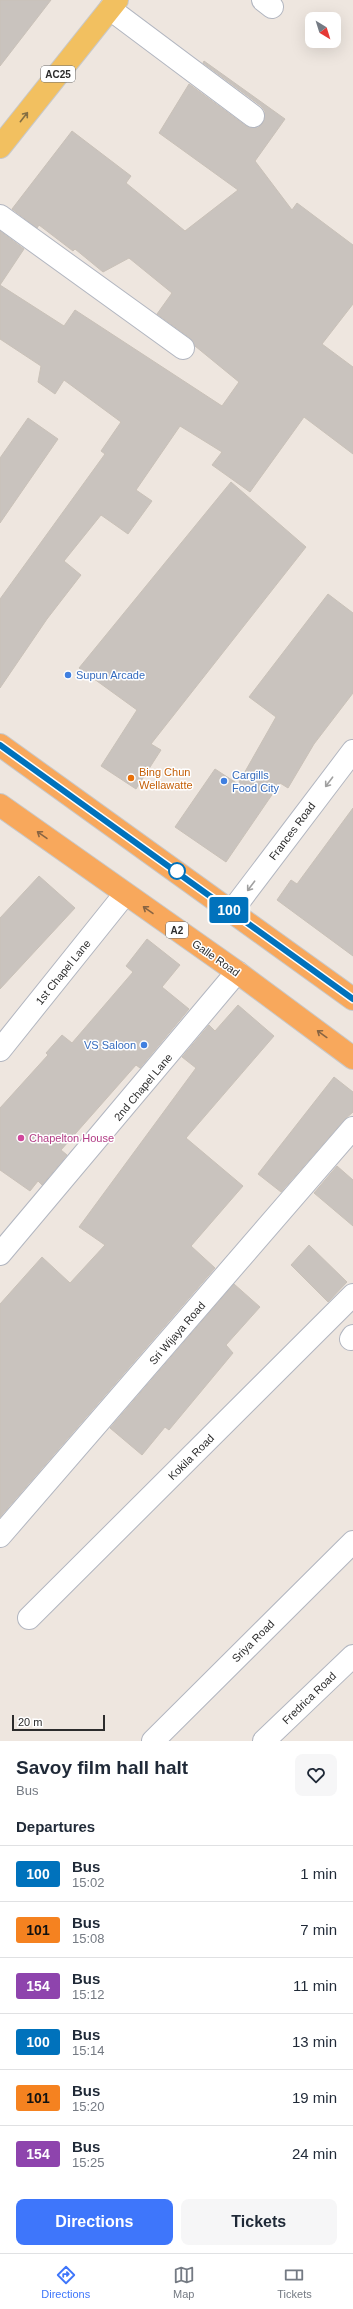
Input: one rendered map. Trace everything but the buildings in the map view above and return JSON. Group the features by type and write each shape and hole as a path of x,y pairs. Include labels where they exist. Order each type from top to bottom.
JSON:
{"highway":[{"path":"0,744 353,999"},
{"name":"Galle Road","path":"0,805 237,972 353,1058"}],"main road":[{"name":"AC25","path":"0,147 113,4"}],"street":[{"path":"113,4 253,116"},
{"path":"0,216 183,348"},
{"name":"Frances Road","path":"232,912 353,751"},
{"name":"1st Chapel Lane","path":"0,1050 125,894"},
{"name":"2nd Chapel Lane","path":"0,1254 237,972"},
{"name":"Sri Wijaya Road","path":"0,1536 353,1128"},
{"name":"Kokila Road","path":"29,1618 353,1295"},
{"name":"Sriya Road","path":"153,1741 353,1542"},
{"name":"Fredrica Road","path":"264,1741 353,1656"}],"bus line":[{"name":"100","path":"0,745 176,870 353,999"}],"place":[{"name":"Supun Arcade","path":"68,675"},
{"name":"Bing Chun Wellawatte","path":"131,778"},
{"name":"Cargills Food City","path":"224,781"},
{"name":"VS Saloon","path":"144,1045"},
{"name":"Chapelton House","path":"21,1138"}]}
